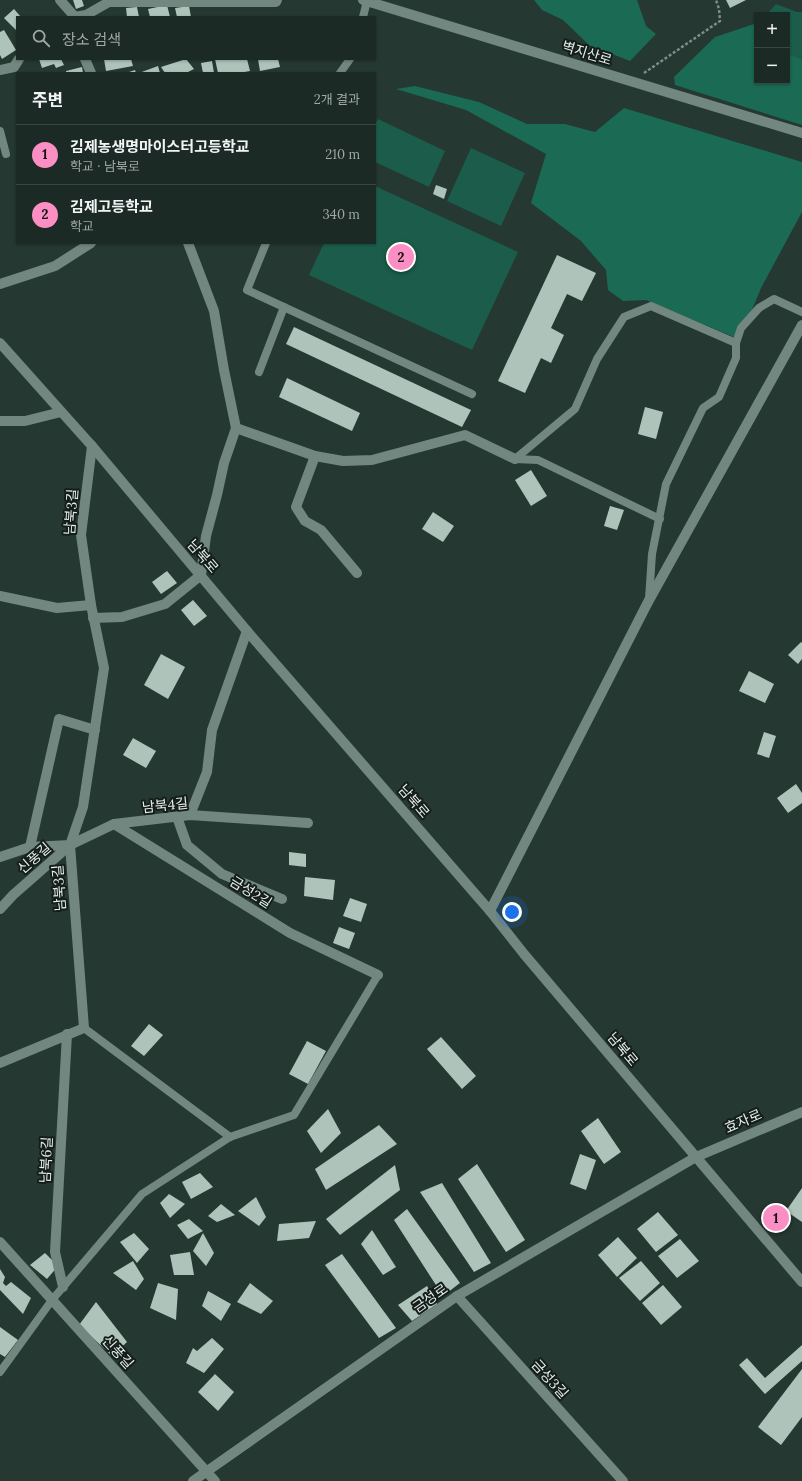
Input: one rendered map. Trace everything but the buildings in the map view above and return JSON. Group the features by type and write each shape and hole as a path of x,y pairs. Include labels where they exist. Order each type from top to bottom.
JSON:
{"street":[{"path":"60,0 74,16"},
{"path":"80,16 86,15 109,2 276,2 277,0"},
{"name":"벽지산로","path":"365,0 802,133"},
{"path":"0,70 14,67 18,60"},
{"path":"85,60 91,72"},
{"path":"0,284 55,266 89,244"},
{"path":"93,618 122,617 165,604 201,575 206,536 224,463 236,428 214,311 188,244"},
{"path":"490,911 648,602 802,325"},
{"name":"남북로","path":"0,343 92,446 247,631 490,911 524,954 802,1282"},
{"path":"0,421 25,421 61,412"},
{"path":"236,428 315,456 343,461 372,460 465,435 515,459"},
{"name":"남북3길","path":"84,1028 70,845 83,807 104,668 93,618 81,535 92,446"},
{"path":"315,456 296,507 305,521 321,530 357,573"},
{"path":"0,596 57,608 91,605"},
{"path":"190,815 207,772 212,730 247,631"},
{"path":"30,847 59,719 95,730"},
{"name":"남북4길","path":"0,857 30,847 70,845 114,824 190,815 308,822"},
{"path":"177,817 187,845 222,874 282,899"},
{"name":"금성2길","path":"114,824 290,933 378,974"},
{"name":"신풍길","path":"0,909 13,895 70,845"},
{"path":"0,1063 84,1028"},
{"name":"남북6길","path":"63,1287 55,1252 67,1034"},
{"name":"효자로","path":"696,1157 802,1112"},
{"name":"금성로","path":"193,1481 457,1296 696,1157"},
{"name":"신풍길","path":"0,1242 215,1481"},
{"name":"금성3길","path":"457,1296 623,1481"}],"lane":[{"path":"363,16 365,0"},
{"path":"341,72 349,60"},
{"path":"0,131 6,154"},
{"path":"266,244 247,290 472,394"},
{"path":"648,602 652,554 666,484 703,408 719,397 736,358 736,343 741,328 759,308 774,299 802,312"},
{"path":"515,459 575,409 597,359 624,317 651,306 736,343"},
{"path":"259,372 284,307"},
{"path":"515,459 538,460 660,519"},
{"path":"0,1372 52,1300 142,1194 230,1137 294,1115 378,974"},
{"path":"84,1028 230,1137"}],"path":[{"path":"632,81 720,21 720,9 716,0"}],"green space":[{"path":"534,0 637,0 646,26 656,34 630,61 589,45 563,20 542,10"},
{"path":"776,4 797,12 802,12 802,59 790,54 790,12 769,12"},
{"path":"754,24 754,84 790,84 790,54 802,59 802,125 675,85 674,77 715,37"},
{"path":"415,86 479,102 527,124 565,124 595,132 624,108 802,162 802,212 761,288 752,310 734,337 646,300 623,301 608,290 606,270 581,241 531,203 546,154 466,110 396,89"},
{"path":"378,119 445,151 429,187 376,162 376,122"},
{"path":"471,148 525,173 501,226 447,201"},
{"path":"376,186 518,252 472,350 309,275 324,244 376,244"}],"place":[{"name":"김제고등학교","path":"401,257"},
{"name":"김제농생명마이스터고등학교","path":"776,1218"}]}
